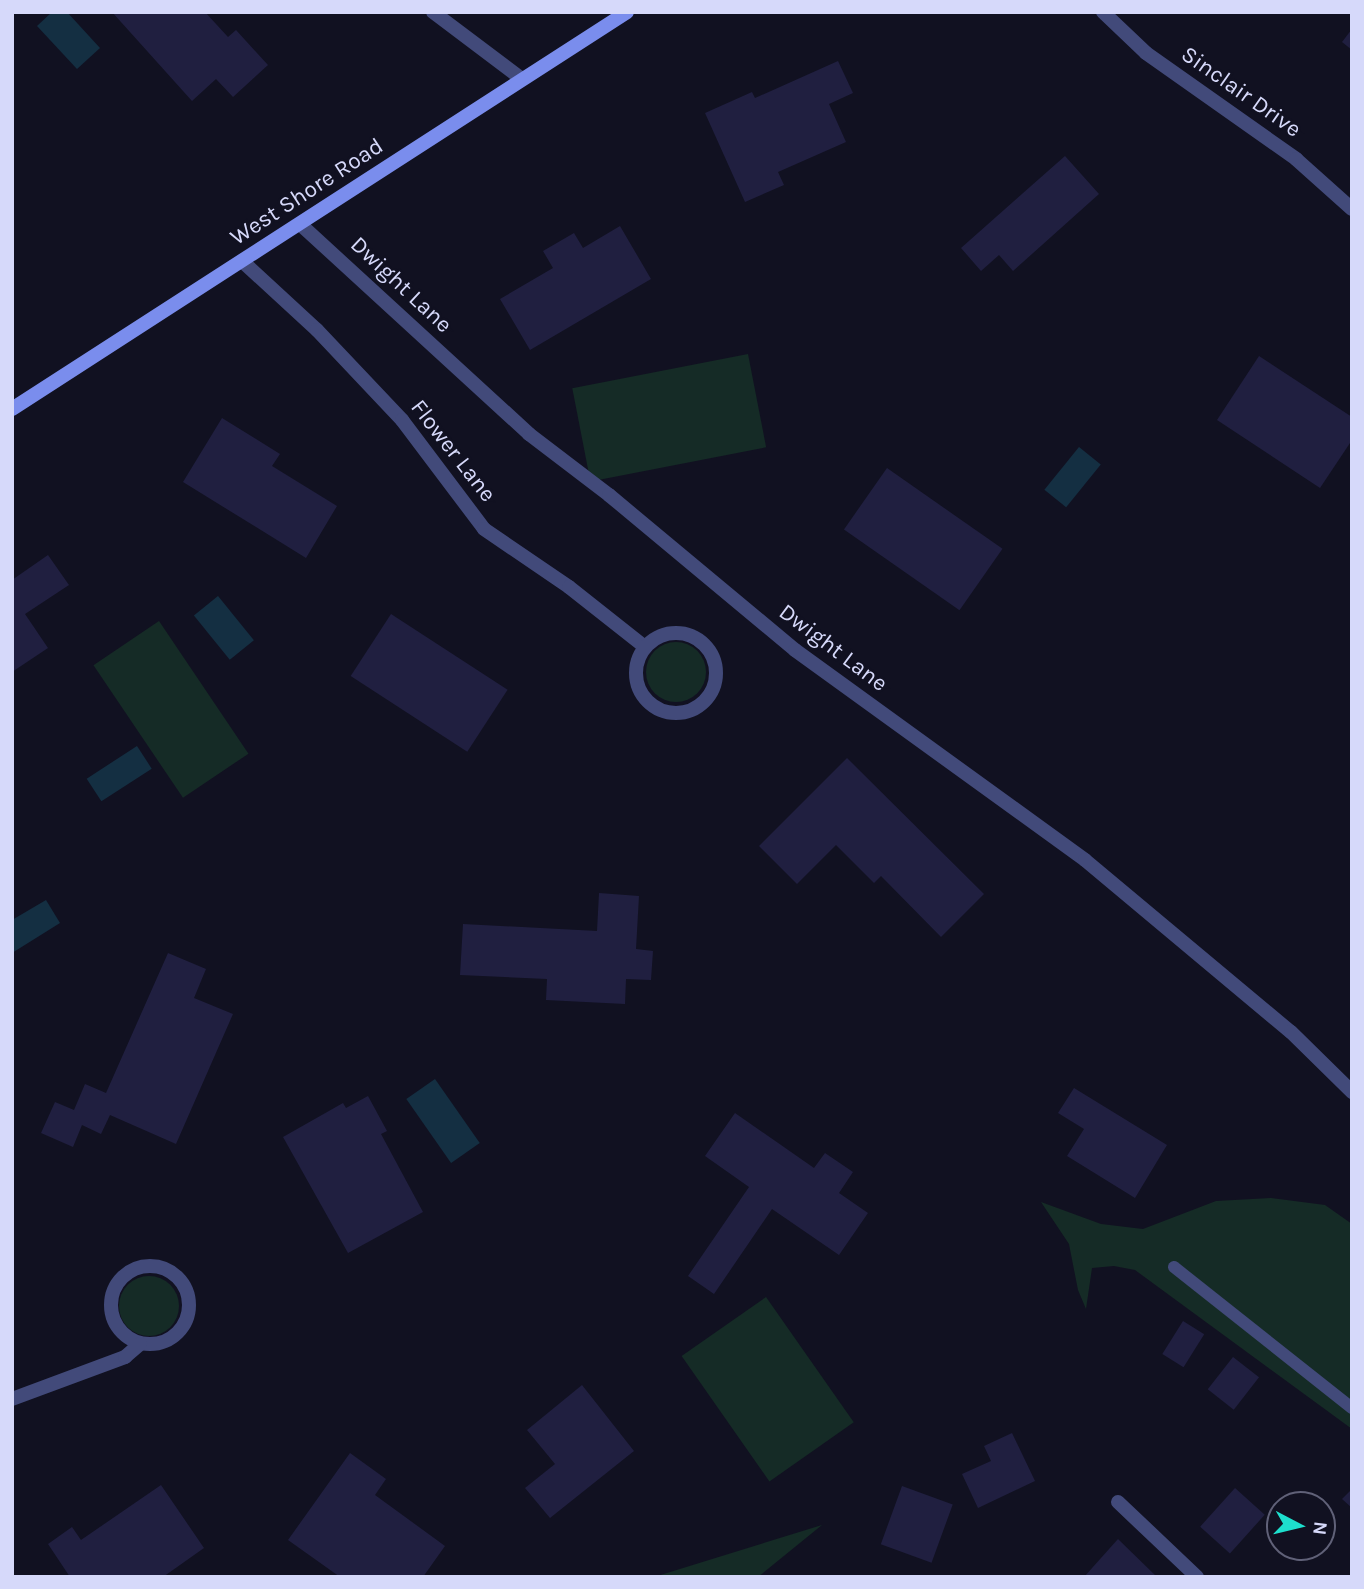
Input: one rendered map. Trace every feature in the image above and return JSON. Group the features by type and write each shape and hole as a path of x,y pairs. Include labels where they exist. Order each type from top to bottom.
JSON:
{"main road":[{"name":"West Shore Road","path":"12,409 628,12"}],"street":[{"path":"433,12 522,79"},
{"name":"Sinclair Drive","path":"1103,12 1146,53 1296,159 1352,209"},
{"name":"Dwight Lane","path":"300,224 529,434 609,495 795,650 1085,860 1291,1032 1352,1092"},
{"name":"Flower Lane","path":"242,261 317,330 402,420 484,528 569,587 645,647"},
{"path":"668,633 682,633 705,645 716,669 716,683 710,695 701,705 677,714 652,706 637,684 635,671 645,647 668,633"},
{"path":"12,1399 125,1357 140,1344 163,1343 182,1329 187,1319 188,1292 181,1281 160,1267 136,1268 125,1274 111,1295 113,1320 120,1331 140,1344"},
{"path":"1118,1502 1197,1577"}],"lane":[{"path":"1174,1267 1352,1408"}],"green space":[{"path":"748,354 766,447 590,481 572,388"},
{"path":"159,621 248,754 183,798 94,665"},
{"path":"670,642 682,642 701,655 706,672 704,684 693,697 682,702 670,702 651,689 646,678 646,666 659,647"},
{"path":"1271,1198 1325,1205 1352,1224 1352,1429 1135,1270 1114,1266 1092,1268 1086,1309 1078,1290 1069,1244 1041,1202 1101,1224 1143,1229 1216,1201"},
{"path":"149,1276 161,1278 174,1289 179,1306 177,1318 166,1331 149,1336 137,1334 124,1323 119,1306 121,1294 132,1281"},
{"path":"766,1297 854,1422 769,1481 682,1356"},
{"path":"822,1525 758,1577 654,1577"}],"water":[{"path":"52,12 67,12 100,48 77,69 37,26"},
{"path":"1079,447 1101,465 1066,507 1044,490"},
{"path":"218,596 254,640 230,660 194,616"},
{"path":"137,746 152,769 101,801 87,779"},
{"path":"46,900 60,923 12,953 12,920"},
{"path":"435,1079 480,1143 451,1163 406,1099"}],"building":[{"path":"112,12 205,12 228,37 236,30 268,65 233,97 216,79 192,101"},
{"path":"1352,29 1352,50 1342,42"},
{"path":"838,61 853,93 829,104 846,142 778,172 784,185 745,202 705,113 752,92 755,98"},
{"path":"1065,156 1099,194 1013,271 999,255 981,271 961,248"},
{"path":"620,226 651,279 530,350 500,299 553,268 543,251 574,233 583,248"},
{"path":"1259,356 1352,417 1352,440 1320,488 1217,420"},
{"path":"222,418 280,454 272,466 337,506 306,558 183,482"},
{"path":"887,468 1003,549 959,610 844,529"},
{"path":"48,555 69,585 25,614 48,648 12,672 12,580"},
{"path":"391,614 508,690 467,752 351,676"},
{"path":"847,758 984,894 941,937 881,876 874,883 836,845 797,884 759,846"},
{"path":"599,893 639,896 636,949 653,951 651,980 626,979 625,1004 546,1000 547,979 460,975 463,924 597,931"},
{"path":"168,953 206,969 194,998 233,1014 176,1144 110,1115 101,1134 82,1125 73,1147 41,1133 55,1102 74,1110 85,1084 106,1093"},
{"path":"1074,1088 1167,1145 1135,1198 1067,1156 1084,1129 1058,1113"},
{"path":"368,1096 387,1131 381,1134 423,1212 348,1253 283,1137 343,1103 346,1108"},
{"path":"735,1113 814,1168 825,1153 853,1172 839,1193 868,1213 839,1255 772,1209 714,1294 688,1276 749,1187 705,1156"},
{"path":"1183,1321 1204,1334 1184,1367 1162,1354"},
{"path":"1233,1357 1259,1377 1234,1410 1208,1389"},
{"path":"582,1385 634,1451 550,1518 525,1488 555,1464 527,1430"},
{"path":"1012,1433 1035,1481 978,1508 962,1474 991,1461 984,1446"},
{"path":"350,1453 386,1479 375,1495 445,1546 423,1577 340,1577 288,1540"},
{"path":"161,1485 204,1548 163,1577 70,1577 48,1544 72,1527 81,1540"},
{"path":"902,1486 953,1504 932,1563 881,1544"},
{"path":"1235,1488 1265,1515 1230,1553 1200,1527"},
{"path":"1352,1489 1352,1508 1342,1499"},
{"path":"1118,1539 1157,1577 1084,1577"}]}
